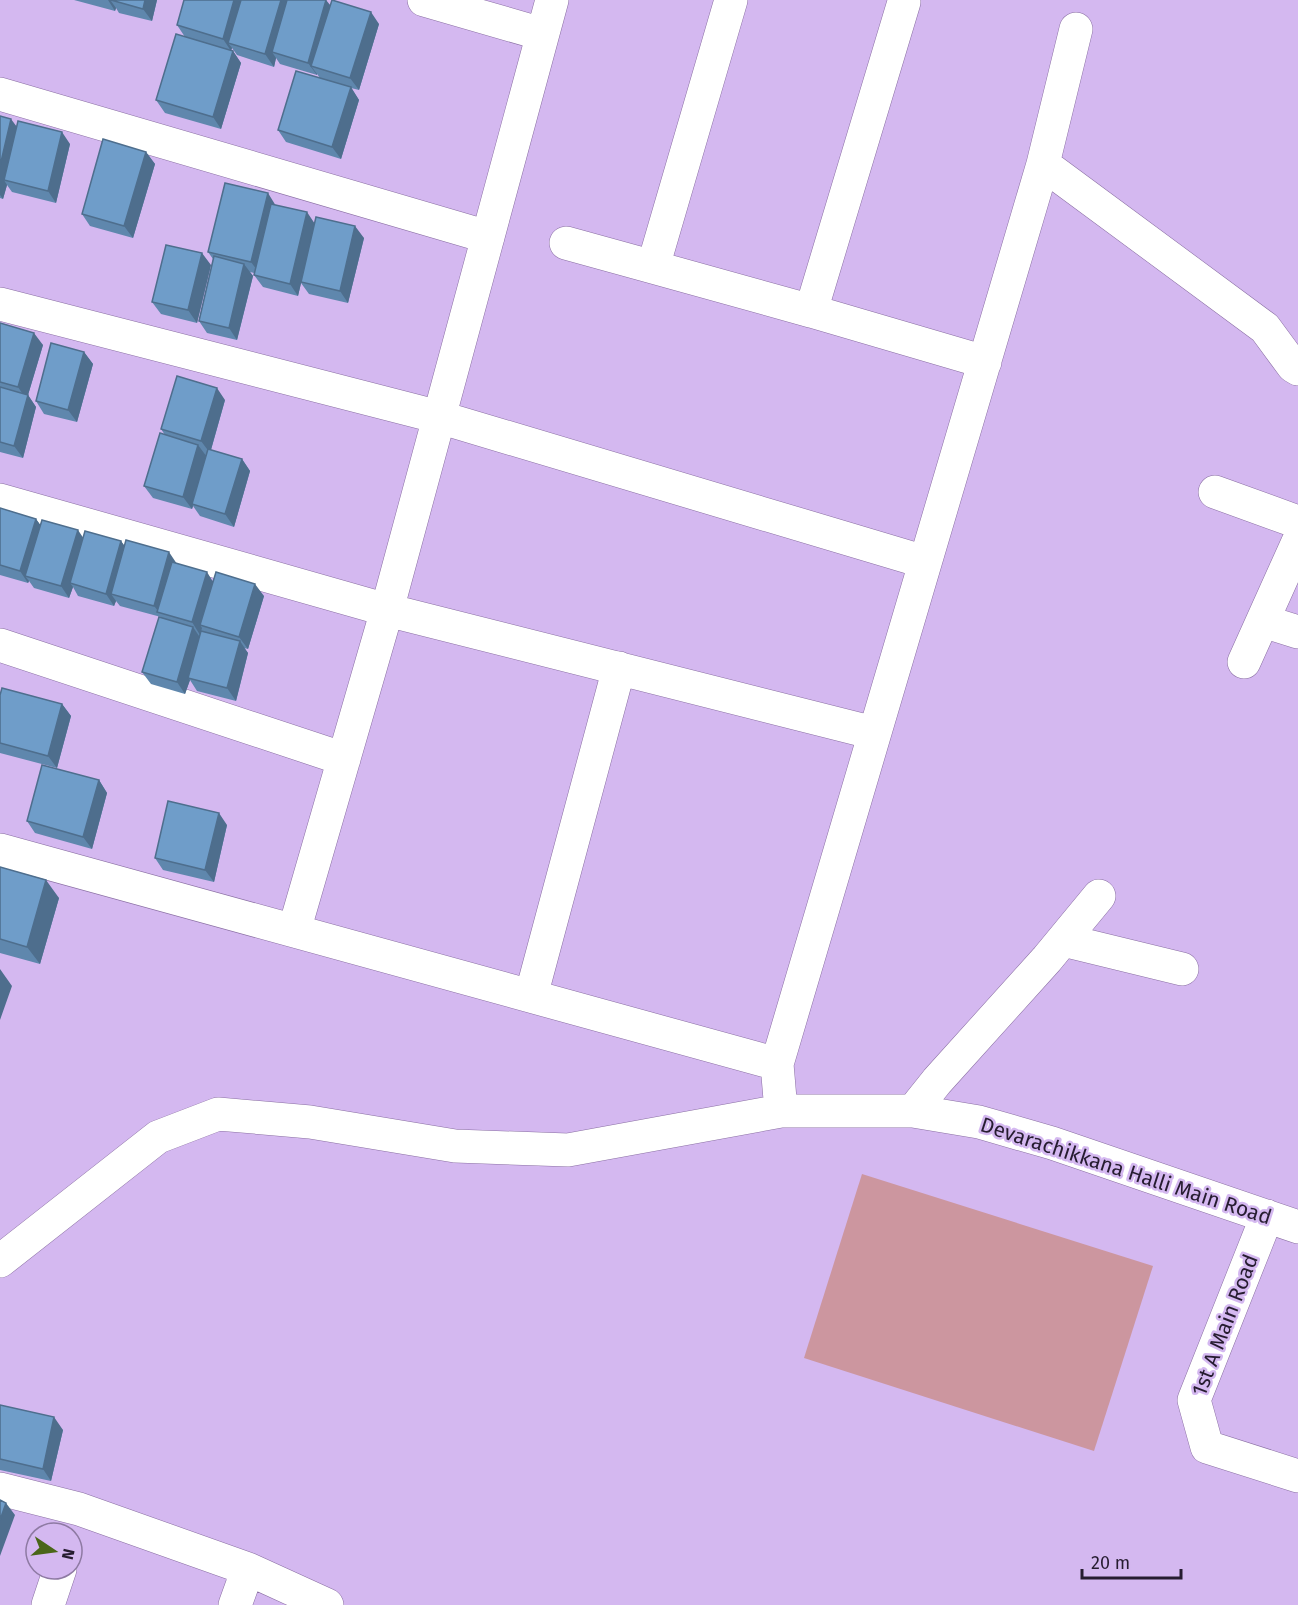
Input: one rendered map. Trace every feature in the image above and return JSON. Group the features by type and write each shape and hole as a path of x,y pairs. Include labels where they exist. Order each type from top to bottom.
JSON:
{"street":[{"path":"424,0 542,34"},
{"path":"294,931 387,610 552,0"},
{"path":"653,267 731,0"},
{"path":"811,311 904,2"},
{"path":"782,1111 777,1064 1043,164 1076,29"},
{"path":"0,94 488,237"},
{"path":"1043,164 1265,328 1293,366 1298,369"},
{"path":"566,243 985,362"},
{"path":"0,304 439,417 925,562"},
{"path":"1215,492 1298,522"},
{"path":"0,500 387,610 874,733"},
{"path":"1244,662 1298,542"},
{"path":"1263,621 1298,632"},
{"path":"0,645 344,759"},
{"path":"531,996 619,668"},
{"path":"0,850 777,1064"},
{"path":"913,1112 937,1081 1063,940 1099,896"},
{"path":"1063,940 1182,969"},
{"name":"Devarachikkana Halli Main Road","path":"0,1261 158,1137 218,1114 310,1122 456,1146 568,1150 782,1111 913,1112 979,1122 1052,1143 1298,1227"},
{"name":"1st A Main Road","path":"1267,1216 1194,1400 1207,1447 1298,1476"},
{"path":"0,1489 75,1521"},
{"path":"84,1523 248,1569 327,1605"},
{"path":"235,1605 248,1569"},
{"path":"48,1605 56,1581"}],"shaded area":[{"path":"862,1174 1153,1266 1094,1451 804,1358"}],"building":[{"path":"111,0 145,0 143,9"},
{"path":"184,0 234,0 223,39 177,25"},
{"path":"241,0 281,0 265,54 228,43"},
{"path":"287,0 326,0 308,63 272,52"},
{"path":"332,0 371,12 350,78 311,66"},
{"path":"176,34 233,51 213,117 156,100"},
{"path":"296,71 351,87 332,147 278,130"},
{"path":"0,116 11,119 0,166"},
{"path":"18,121 62,132 48,191 4,180"},
{"path":"103,139 146,152 124,226 82,214"},
{"path":"225,183 268,193 251,262 208,252"},
{"path":"271,204 307,212 290,284 254,275"},
{"path":"316,217 355,226 340,291 301,282"},
{"path":"166,245 202,253 188,310 152,302"},
{"path":"214,256 244,264 229,328 199,321"},
{"path":"0,323 34,333 18,387 0,382"},
{"path":"51,343 84,352 68,410 36,401"},
{"path":"177,376 217,388 201,441 161,429"},
{"path":"0,387 28,395 14,446 0,442"},
{"path":"160,433 198,445 183,497 144,486"},
{"path":"208,449 242,459 225,514 192,504"},
{"path":"0,508 36,519 20,571 0,565"},
{"path":"42,520 78,530 61,586 25,576"},
{"path":"85,531 121,541 106,594 70,583"},
{"path":"126,540 169,552 154,606 111,594"},
{"path":"172,562 207,572 192,622 157,612"},
{"path":"216,572 255,584 239,637 200,625"},
{"path":"159,617 193,627 177,682 142,672"},
{"path":"201,631 240,641 227,688 188,678"},
{"path":"2,688 62,704 48,756 0,743"},
{"path":"42,765 99,780 83,837 27,821"},
{"path":"168,801 219,813 205,870 155,858"},
{"path":"0,867 46,880 27,947 0,939"},
{"path":"0,1405 54,1417 43,1469 0,1459"},
{"path":"0,1500 6,1503 0,1520"}]}
